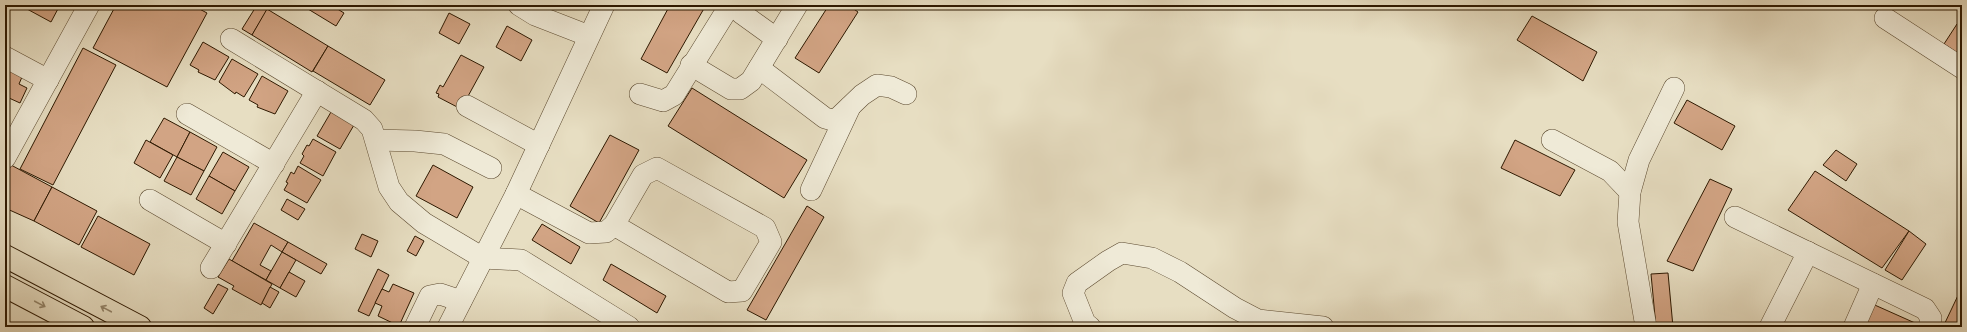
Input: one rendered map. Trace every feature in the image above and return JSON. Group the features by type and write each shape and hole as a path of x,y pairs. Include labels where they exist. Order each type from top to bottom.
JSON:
{"main road":[{"path":"5,256 140,327"},
{"path":"5,286 83,327"}],"street":[{"path":"5,158 89,5"},
{"path":"519,5 535,15 589,36"},
{"path":"448,327 516,194 604,5"},
{"path":"640,94 663,101 674,95 730,5"},
{"path":"736,5 741,14 777,39"},
{"path":"691,66 731,89 740,89 751,82 797,5"},
{"path":"1885,18 1962,68"},
{"path":"231,39 364,120 372,129 390,186 399,202 424,223 483,258 521,260 629,327"},
{"path":"5,57 48,80"},
{"path":"759,68 825,118 832,120 838,118 862,94 877,85 891,87 906,94"},
{"path":"1646,327 1628,222 1630,192 1639,160 1674,88"},
{"path":"211,268 317,91"},
{"path":"468,106 539,145"},
{"path":"811,190 850,107"},
{"path":"187,114 274,164"},
{"path":"376,140 416,141 444,144 491,168"},
{"path":"1552,140 1610,171 1630,192"},
{"path":"516,194 589,233 606,232 614,225 643,175 657,168 765,228 771,242 742,291 728,292 614,225"},
{"path":"150,200 226,244"},
{"path":"1735,217 1925,309 1931,318 1929,327"},
{"path":"1777,325 1808,252"},
{"path":"1090,327 1085,323 1074,293 1077,284 1108,261 1122,253 1152,258 1180,272 1235,308 1258,320 1272,324 1323,327"},
{"path":"1854,327 1873,284"},
{"path":"415,327 430,296 440,294 461,301"}],"building":[{"path":"29,5 60,5 51,22 27,9"},
{"path":"116,5 192,5 207,13 167,87 93,48"},
{"path":"257,5 265,5 269,7 252,35 242,29"},
{"path":"311,5 331,5 344,13 336,26 308,9"},
{"path":"670,5 706,5 667,73 641,59"},
{"path":"829,5 848,5 858,12 819,73 795,58"},
{"path":"267,9 328,46 312,72 252,35"},
{"path":"449,13 470,24 459,44 439,33"},
{"path":"1532,16 1597,52 1583,81 1517,40"},
{"path":"1957,24 1962,27 1962,56 1944,44"},
{"path":"507,26 532,40 521,61 496,47"},
{"path":"203,42 229,57 215,80 198,72 199,70 190,65"},
{"path":"328,46 385,80 370,105 313,71"},
{"path":"83,48 116,65 53,185 20,169"},
{"path":"461,55 484,67 461,109 438,97 439,94 436,93 440,85 443,87"},
{"path":"232,59 258,74 244,97 236,92 235,94 219,82"},
{"path":"5,60 25,70 19,84 27,88 20,103 9,98 5,107"},
{"path":"262,76 288,91 275,114 257,107 258,105 249,100"},
{"path":"692,88 807,160 784,198 668,126"},
{"path":"1687,100 1735,126 1722,150 1674,123"},
{"path":"331,112 354,125 340,149 317,136"},
{"path":"164,118 190,132 177,157 150,142"},
{"path":"190,132 217,147 204,171 177,157"},
{"path":"610,135 639,150 599,223 570,206"},
{"path":"313,139 336,152 323,176 300,163 304,156 302,154 307,145 309,146"},
{"path":"146,140 173,155 160,178 134,163"},
{"path":"1515,140 1575,170 1560,196 1501,168"},
{"path":"1836,150 1857,164 1846,181 1823,165"},
{"path":"223,152 249,167 235,191 209,176"},
{"path":"177,157 204,171 191,195 164,181"},
{"path":"11,165 52,187 34,221 5,208 5,177"},
{"path":"433,165 473,187 457,218 416,196"},
{"path":"298,166 321,180 307,203 284,190 291,172 294,174"},
{"path":"1815,171 1909,231 1882,268 1788,210"},
{"path":"209,176 235,191 222,214 196,199"},
{"path":"1710,179 1732,189 1693,271 1667,261"},
{"path":"52,187 97,211 79,245 34,221"},
{"path":"287,199 305,209 298,220 281,210"},
{"path":"807,206 824,217 766,320 747,310"},
{"path":"98,216 150,244 134,275 81,247"},
{"path":"254,223 288,242 282,252 271,245 260,265 271,271 266,280 232,261"},
{"path":"542,224 580,247 571,264 532,240"},
{"path":"1909,231 1926,244 1902,280 1885,270"},
{"path":"362,234 378,241 371,257 355,249"},
{"path":"415,236 424,241 416,256 407,251"},
{"path":"288,242 327,264 321,274 282,252"},
{"path":"282,252 296,260 280,288 266,280"},
{"path":"229,259 272,284 261,305 232,289 234,286 218,277"},
{"path":"611,264 666,296 657,313 603,280"},
{"path":"378,269 389,275 369,316 358,311"},
{"path":"289,272 305,281 296,297 280,288"},
{"path":"1668,273 1673,327 1656,327 1651,274"},
{"path":"218,284 228,289 213,314 204,308"},
{"path":"393,284 414,293 399,326 378,316 382,306 375,303 382,289 389,292"},
{"path":"270,287 279,292 270,308 262,303"},
{"path":"1962,287 1962,327 1943,327"},
{"path":"1868,302 1924,327 1857,327"}]}
